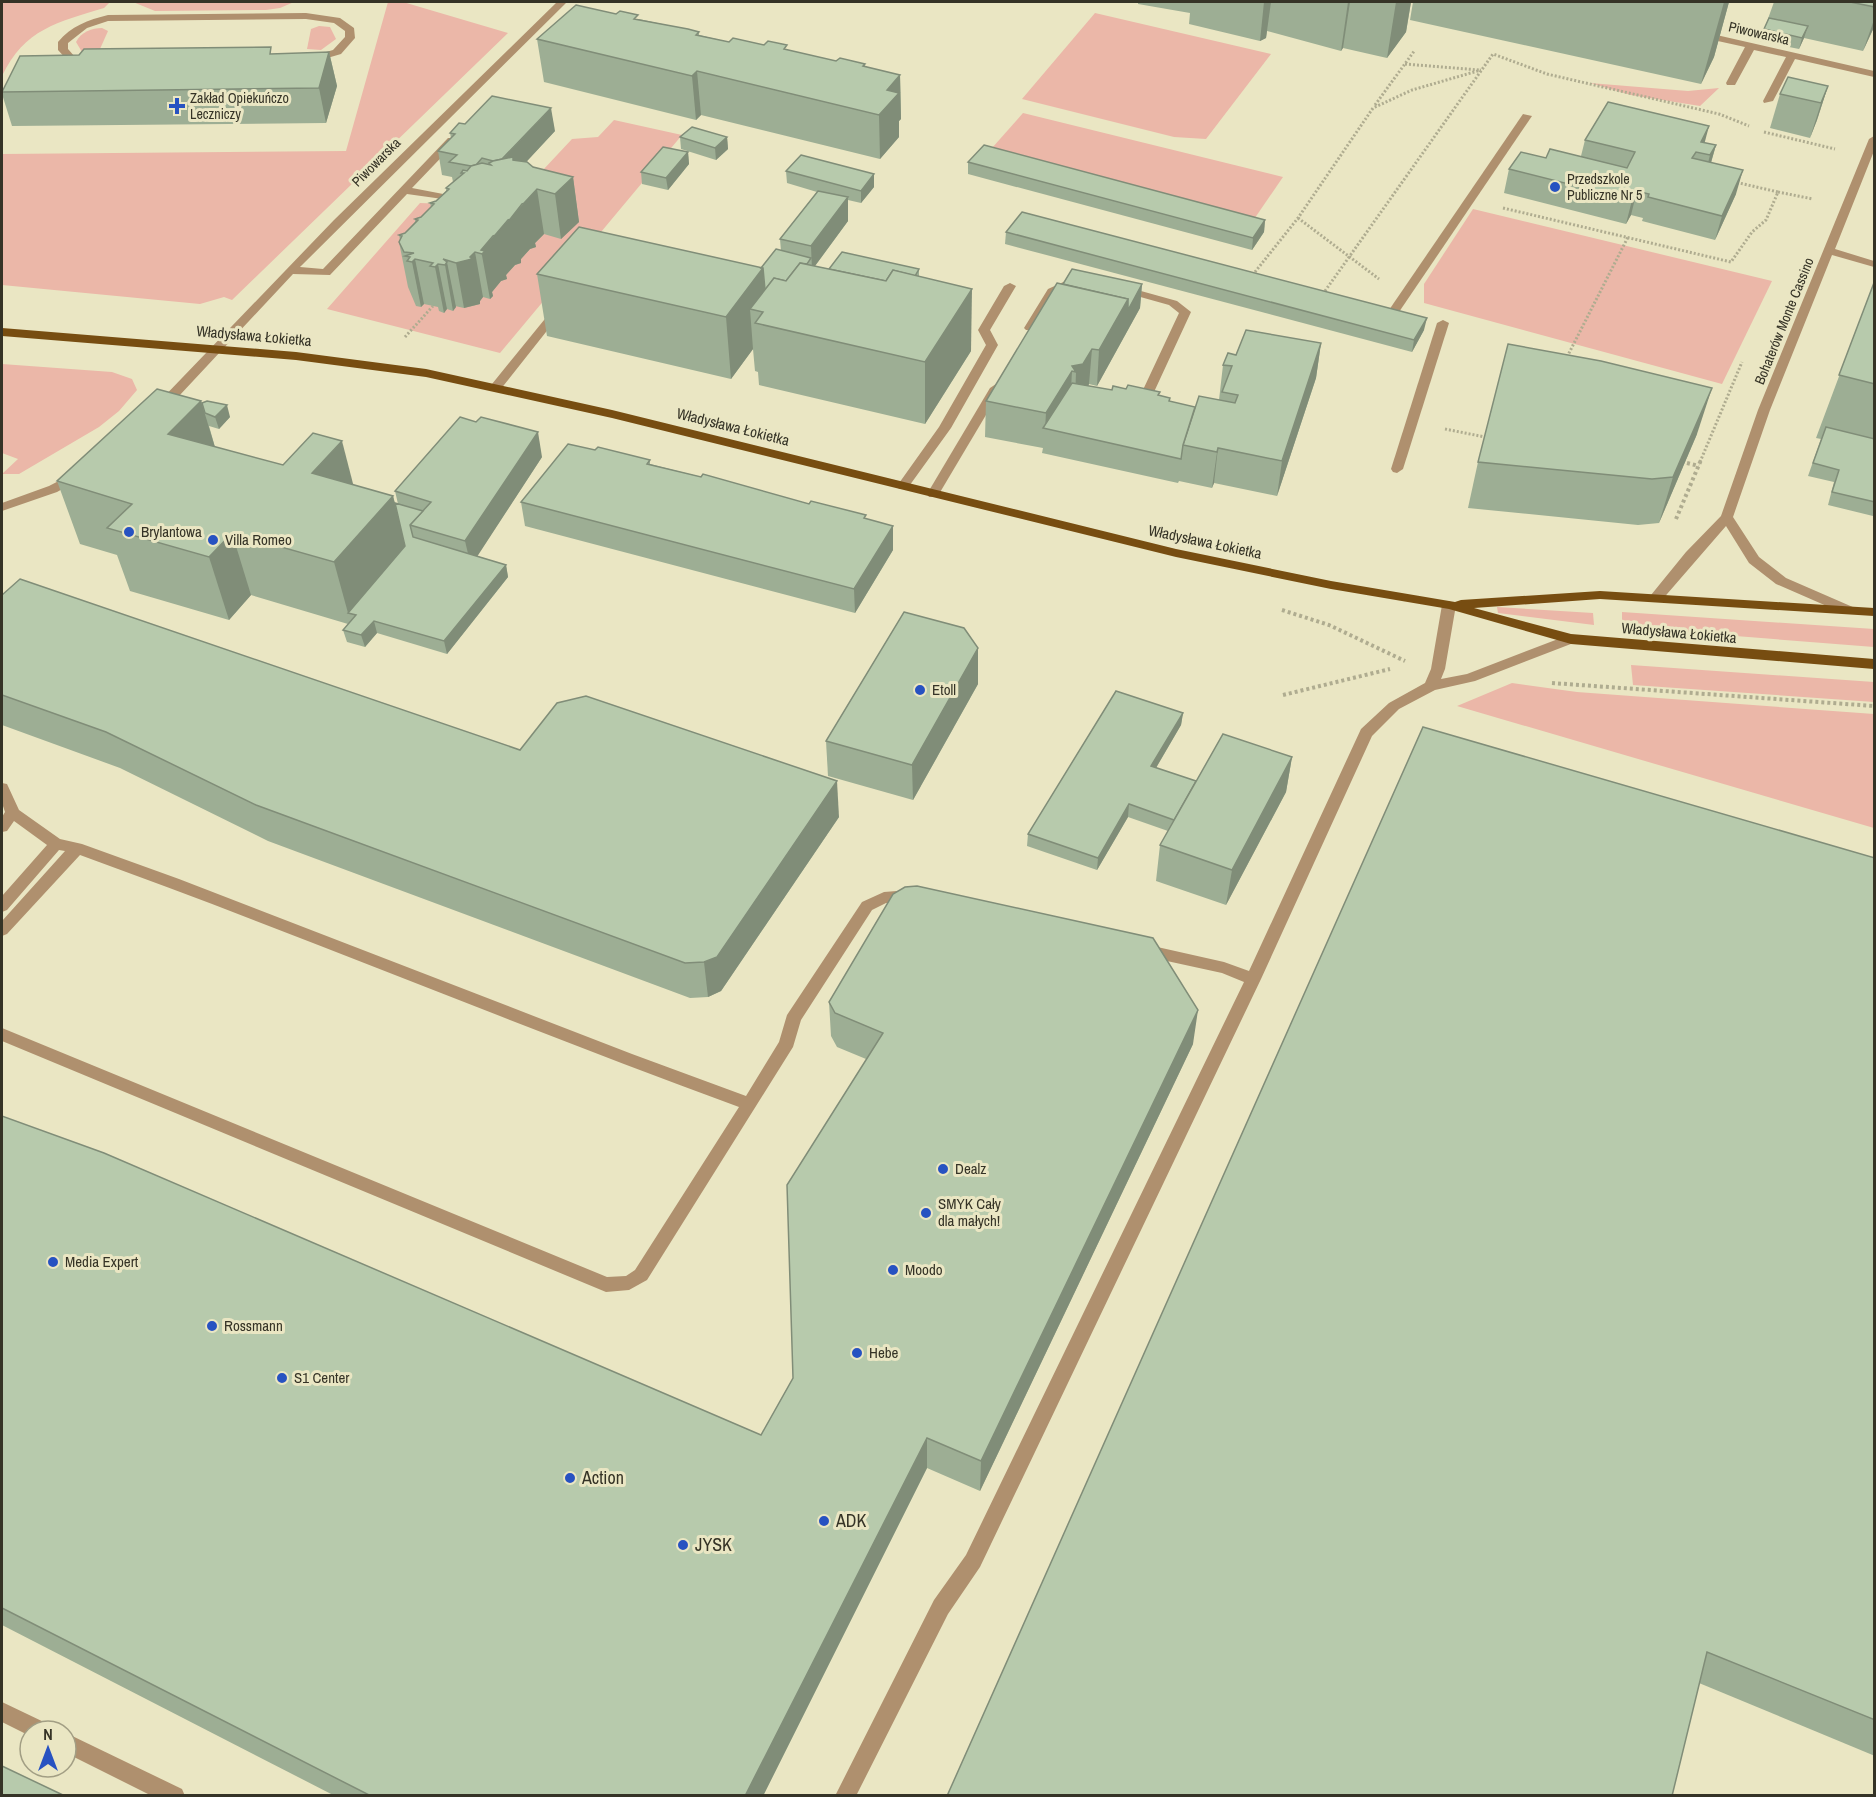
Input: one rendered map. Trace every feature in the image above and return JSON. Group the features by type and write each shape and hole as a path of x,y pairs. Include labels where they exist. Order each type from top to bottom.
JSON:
{"main road":[{"name":"Władysława Łokietka","path":"2,332 362,363 496,387 1176,553 1330,585 1449,605 1571,639 1875,664"},
{"name":"Władysława Łokietka","path":"1449,605 1600,596 1875,612"}],"street":[{"path":"306,16 311,2"},
{"name":"Piwowarska","path":"150,417 291,270 562,2"},
{"path":"306,16 337,20 350,30 350,38 337,52 310,60 85,62 72,59 63,50 63,42 71,32 93,21 108,18 306,16"},
{"name":"Piwowarska","path":"1686,30 1750,47 1875,74"},
{"path":"1731,83 1750,47"},
{"path":"1768,101 1791,56"},
{"path":"1395,310 1467,200 1527,116"},
{"path":"291,270 326,273 459,132"},
{"name":"Bohaterów Monte Cassino","path":"1656,598 1727,516 1764,410 1875,140"},
{"path":"404,190 476,202"},
{"path":"1829,251 1875,264"},
{"path":"1023,341 1052,291 1080,280"},
{"path":"903,486 945,428 992,345 984,330 1010,286"},
{"path":"1112,286 1173,303 1185,312 1148,392"},
{"path":"496,387 568,297"},
{"path":"1396,469 1443,323"},
{"path":"933,494 1000,380"},
{"path":"2,507 53,489 92,466"},
{"path":"1727,516 1754,560 1781,581 1850,611"},
{"path":"1431,686 1438,669 1449,605"},
{"path":"845,1796 941,1607 973,1561 1253,979 1366,733 1394,706 1431,686 1470,678 1571,639"},
{"path":"2,788 7,813 2,827"},
{"path":"7,813 56,844 77,848 750,1104"},
{"path":"2,906 56,844"},
{"path":"2,930 77,848"},
{"path":"2,1034 606,1285 629,1283 641,1275 750,1104 787,1043 793,1019 867,906 884,898 906,896 925,899"},
{"path":"1132,947 1224,969 1253,979"},
{"path":"2,1712 18,1720"},
{"path":"78,1749 175,1796"}],"path":[{"path":"1256,272 1298,218 1415,50"},
{"path":"1373,108 1412,90 1481,70 1405,64"},
{"path":"1762,132 1835,149"},
{"path":"1732,182 1813,199"},
{"path":"1467,200 1731,262 1752,232 1766,220 1778,192"},
{"path":"1298,218 1404,297"},
{"path":"1567,357 1628,237"},
{"path":"405,337 433,306"},
{"path":"1673,526 1742,362"},
{"path":"1411,423 1485,437"},
{"path":"1687,463 1699,466"},
{"path":"1282,695 1410,663"}],"shaded area":[{"path":"2,2 110,2 104,8 57,23 32,38 11,60 2,76"},
{"path":"133,2 294,2 280,8 266,10 155,11"},
{"path":"388,2 403,2 508,33 232,300 224,297 200,304 2,285 2,154 346,151"},
{"path":"1095,13 1271,54 1206,139 1174,137 1022,99"},
{"path":"319,26 330,27 336,39 321,50 307,49 311,29"},
{"path":"102,28 108,31 100,49 82,52 76,42 78,39 87,31"},
{"path":"1590,83 1688,91 1719,88 1700,106 1631,95"},
{"path":"1023,113 1283,177 1248,228 984,157"},
{"path":"614,120 682,135 500,353 327,309 420,203 478,205 528,186 572,139 598,137"},
{"path":"1473,209 1772,281 1722,384 1424,303 1424,284"},
{"path":"2,364 112,372 132,379 137,390 119,411 99,427 19,474 2,474 18,459 2,453"},
{"path":"1497,607 1593,613 1594,625 1498,613"},
{"path":"1622,612 1874,629 1874,647 1622,627"},
{"path":"1631,665 1874,682 1874,702 1633,685"},
{"path":"1512,683 1577,692 1874,714 1874,828 1457,706"}],"building":[{"path":"1850,2 1875,2 1875,7"},
{"path":"576,5 616,14 620,11 638,15 634,19 688,29 699,32 696,35 729,42 733,38 764,45 768,41 787,45 784,49 836,61 840,58 865,64 863,66 900,75 887,90 899,93 879,115 697,71 692,76 537,39"},
{"path":"1769,18 1808,26 1802,38 1764,29"},
{"path":"271,47 270,54 329,52 319,88 2,92 20,56 79,55 84,49"},
{"path":"1788,77 1828,86 1821,103 1780,94"},
{"path":"492,96 551,108 502,159 493,161 482,158 476,165 471,166 449,162 457,155 438,151 455,134 450,133 459,123 465,124"},
{"path":"1608,102 1709,126 1701,142 1716,145 1710,155 1696,152 1692,158 1743,170 1722,216 1648,197 1649,194 1637,191 1632,200 1509,169 1521,152 1546,158 1550,149 1627,168 1635,152 1585,140"},
{"path":"692,127 727,137 715,148 680,137"},
{"path":"984,145 1265,220 1253,238 968,162"},
{"path":"663,147 688,152 666,178 641,172"},
{"path":"801,155 874,174 861,191 786,171"},
{"path":"513,157 513,160 527,162 533,167 573,177 555,194 537,189 525,202 529,202 522,204 511,218 514,218 508,220 496,234 499,234 493,236 481,250 485,251 482,254 475,252 470,257 472,259 456,263 443,259 447,262 445,265 438,264 435,267 430,266 433,263 415,259 412,262 407,261 410,257 405,256 414,253 404,252 399,242 402,236 399,235 405,233 418,220 415,219 421,217 434,204 430,203 436,201 449,189 446,188 464,173 461,173 463,170 467,171 471,166 482,163 491,165 489,163 493,161"},
{"path":"818,191 848,197 811,246 780,239"},
{"path":"1022,212 1427,318 1414,340 1006,232"},
{"path":"579,227 763,268 726,317 537,274"},
{"path":"776,249 811,258 807,264 800,263 786,281 774,278 765,290 763,268 761,268"},
{"path":"842,252 919,269 915,276 893,270 886,281 829,269"},
{"path":"800,263 886,281 893,270 972,289 925,362 755,323 763,312 750,309 774,278 786,281"},
{"path":"1072,269 1142,284 1128,310 1128,299 1063,284"},
{"path":"1875,280 1875,384 1839,375"},
{"path":"1057,283 1128,299 1099,350 1092,349 1083,364 1072,366 1076,372 1072,371 1046,413 986,401"},
{"path":"1246,330 1321,343 1282,461 1218,448 1217,452 1183,445 1199,396 1235,403 1238,395 1222,392 1232,366 1223,365 1228,353 1236,355"},
{"path":"1508,344 1601,361 1712,388 1673,477 1652,479 1478,462"},
{"path":"1072,383 1112,390 1113,386 1126,389 1128,385 1160,392 1158,395 1170,398 1169,401 1195,407 1181,459 1043,428"},
{"path":"157,389 201,401 168,434 283,465 313,433 342,441 312,473 393,496 334,562 232,533 209,557 107,528 132,504 57,481"},
{"path":"207,401 227,405 215,417 205,413 202,403"},
{"path":"460,417 476,422 481,417 538,432 465,541 410,525 431,502 395,491"},
{"path":"1826,427 1875,439 1875,502 1832,492 1839,470 1813,463"},
{"path":"568,444 595,450 598,447 650,460 647,464 701,477 703,474 809,504 811,501 866,515 864,518 893,526 854,589 521,502"},
{"path":"395,503 423,511 410,525 413,537 506,565 444,641 374,621 361,635 343,630 356,615 348,613 405,546"},
{"path":"20,579 520,750 557,703 586,696 837,781 717,957 704,962 685,963 256,805 106,732 2,695 2,595"},
{"path":"904,612 964,628 978,648 912,765 826,741"},
{"path":"1116,691 1183,713 1151,766 1196,781 1174,820 1129,804 1098,858 1028,834"},
{"path":"1423,727 1875,858 1875,1720 1707,1652 1672,1796 947,1796"},
{"path":"1223,734 1292,757 1232,870 1160,845"},
{"name":"S1 Center","path":"917,886 1153,938 1198,1010 981,1461 927,1438 745,1796 371,1796 2,1608 2,1116 104,1153 761,1435 793,1378 787,1185 883,1033 835,1013 829,1002 893,894 905,887"},
{"path":"2,1766 18,1774 18,1779 29,1779 65,1796 2,1796"}],"place":[{"name":"Zakład Opiekuńczo Leczniczy","path":"177,106"},
{"name":"Przedszkole Publiczne Nr 5","path":"1555,187"},
{"name":"Brylantowa","path":"129,532"},
{"name":"Villa Romeo","path":"213,540"},
{"name":"Etoll","path":"920,690"},
{"name":"Dealz","path":"943,1169"},
{"name":"SMYK Cały dla małych!","path":"926,1213"},
{"name":"Media Expert","path":"53,1262"},
{"name":"Moodo","path":"893,1270"},
{"name":"Rossmann","path":"212,1326"},
{"name":"Hebe","path":"857,1353"},
{"name":"S1 Center","path":"282,1378"},
{"name":"Action","path":"570,1478"},
{"name":"ADK","path":"824,1521"},
{"name":"JYSK","path":"683,1545"}]}
